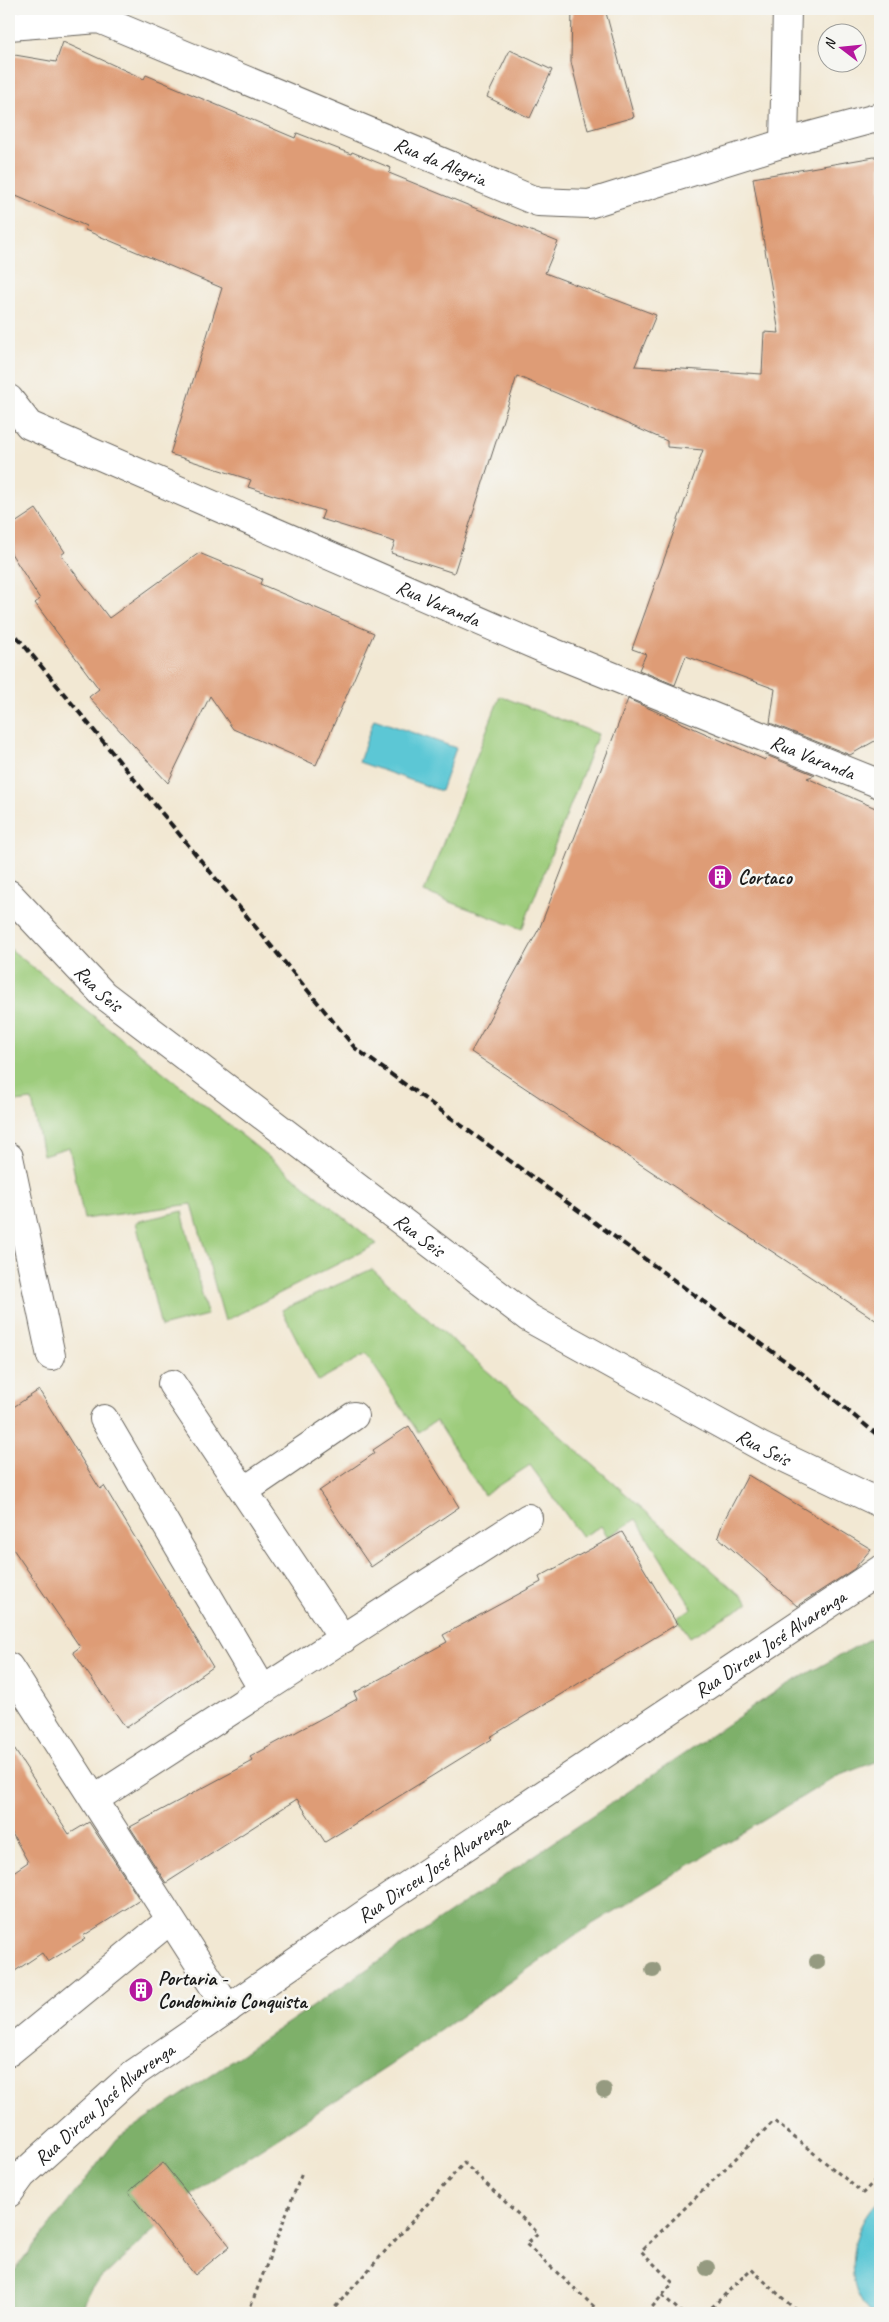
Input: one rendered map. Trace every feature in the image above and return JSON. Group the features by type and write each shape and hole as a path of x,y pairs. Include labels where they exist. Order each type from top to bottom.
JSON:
{"street":[{"path":"784,143 787,9"},
{"name":"Rua da Alegria","path":"9,26 99,19 538,202 589,204 784,143 880,117"},
{"name":"Rua Varanda","path":"9,399 29,425 542,648 880,784"},
{"name":"Rua Seis","path":"9,894 104,996 530,1318 762,1447 880,1503"},
{"path":"9,1157 15,1219 51,1356"},
{"path":"172,1384 343,1639"},
{"path":"244,1491 354,1416"},
{"path":"104,1419 263,1690"},
{"path":"95,1799 528,1518"},
{"name":"Rua Dirceu José Alvarenga","path":"9,2193 22,2175 136,2072 378,1905 880,1570"},
{"path":"9,1666 228,2009"},
{"path":"9,2052 170,1920"}],"path":[{"path":"647,2313 673,2282 641,2251 774,2121 863,2193 880,2175"},
{"path":"330,2313 464,2163 538,2233 526,2244 598,2312"},
{"path":"248,2313 302,2173"},
{"path":"706,2313 750,2269 799,2313"},
{"path":"662,2295 682,2313"}],"green space":[{"path":"500,696 598,734 522,929 424,892"},
{"path":"9,948 377,1244 225,1321 192,1204 84,1219 69,1147 43,1155 32,1100 15,1102 9,1077"},
{"path":"182,1211 207,1315 161,1327 136,1222"},
{"path":"372,1269 749,1603 690,1637 677,1618 692,1608 636,1519 608,1537 601,1526 582,1537 530,1465 484,1495 436,1421 418,1432 366,1354 318,1381 282,1310"},
{"path":"880,1633 880,1760 835,1777 591,1925 389,2066 201,2187 92,2287 80,2313 9,2313 9,2278 117,2139 778,1690"}],"water":[{"path":"374,719 456,748 441,791 359,762"},
{"path":"880,2200 880,2313 870,2313 861,2301 855,2286 853,2255 856,2239 862,2224"}],"building":[{"path":"572,9 605,9 634,117 588,130 571,62"},
{"path":"63,42 144,79 146,75 295,138 297,133 351,154 352,152 391,168 389,173 558,242 545,273 656,315 635,366 762,374 764,332 779,333 753,178 880,156 880,738 850,755 770,723 775,689 686,656 675,685 639,670 646,654 632,649 703,450 667,447 667,441 517,376 454,573 391,553 395,542 321,519 324,511 248,487 251,480 170,454 222,288 85,230 86,226 9,193 9,54 56,62"},
{"path":"510,50 552,70 530,118 487,97"},
{"path":"36,509 65,552 61,555 109,618 199,553 262,579 260,584 374,633 316,765 233,729 210,696 168,783 89,697 99,689 35,603 40,599 9,550 9,527"},
{"path":"628,699 765,760 766,755 815,775 807,778 880,810 880,1323 471,1052 540,927"},
{"path":"39,1390 100,1489 104,1486 213,1667 126,1728 73,1652 80,1647 9,1543 9,1410"},
{"path":"409,1426 459,1507 371,1567 319,1491 375,1453 373,1450"},
{"path":"748,1475 871,1549 854,1569 797,1606 718,1537 723,1522"},
{"path":"622,1532 677,1624 490,1737 492,1739 325,1842 297,1799 166,1883 130,1827 253,1761 250,1757 357,1699 354,1693 447,1642 443,1635 541,1582 539,1577"},
{"path":"9,1741 69,1834 89,1822 140,1900 83,1936 85,1939 48,1962 42,1953 9,1975 9,1875 28,1862 9,1828"},
{"path":"163,2163 230,2246 195,2275 128,2192"}],"railway":[{"path":"9,627 355,1048 803,1374 880,1437"}],"place":[{"name":"Cortaco","path":"720,877"},
{"name":"Portaria - Condominio Conquista","path":"141,1990"}]}
